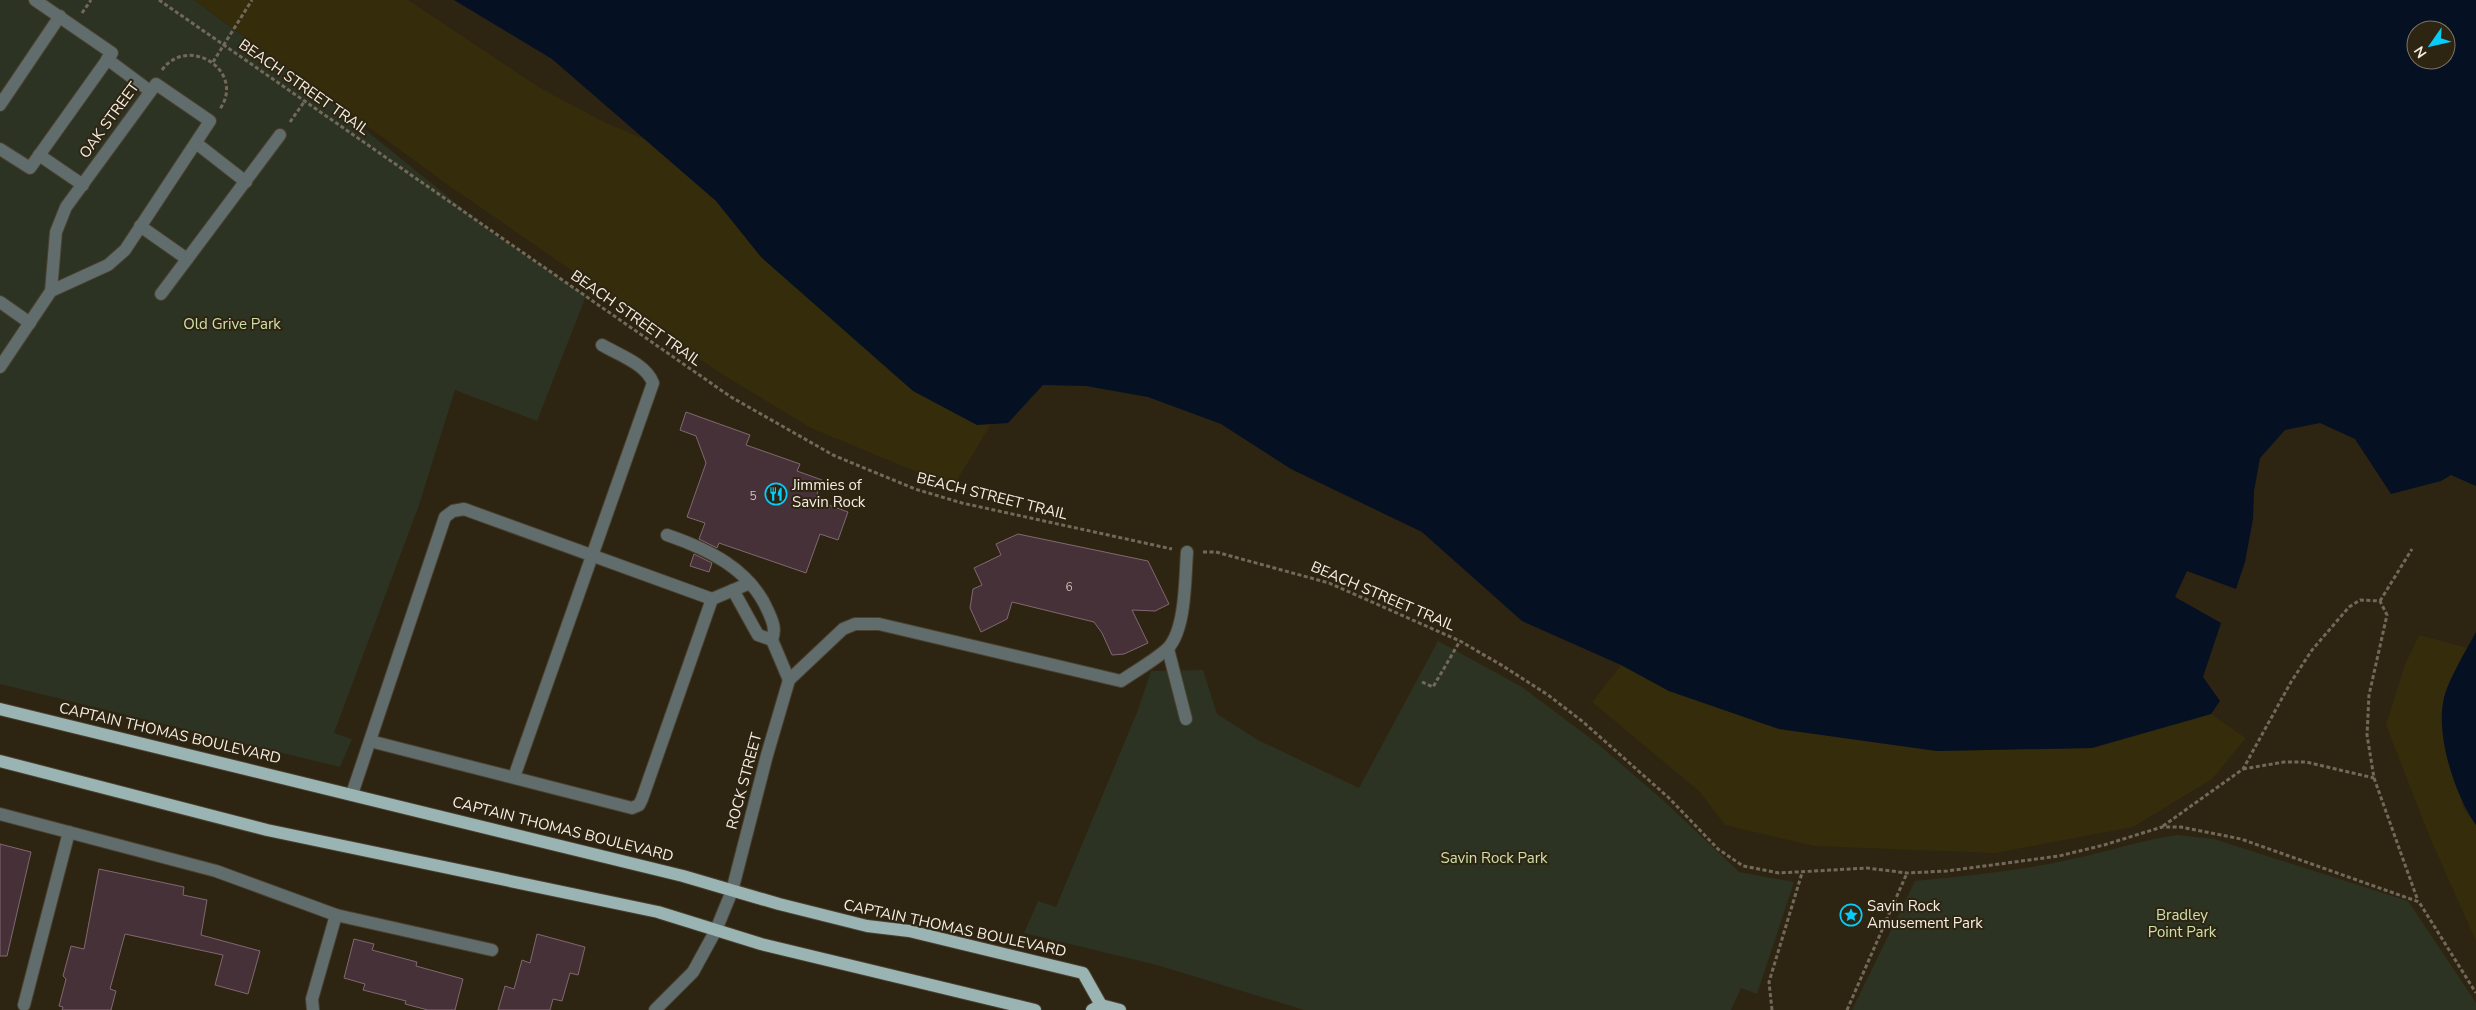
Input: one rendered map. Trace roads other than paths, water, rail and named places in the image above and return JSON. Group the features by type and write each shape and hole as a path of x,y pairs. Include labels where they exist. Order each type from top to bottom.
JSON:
{"main road":[{"name":"CAPTAIN THOMAS BOULEVARD","path":"0,709 683,876 732,891 867,926 909,931 1083,973 1097,1008 1120,1010"},
{"path":"0,761 267,830 658,912 770,946 1035,1010"}],"street":[{"path":"0,149 30,168 112,53 35,0"},
{"path":"0,105 60,16"},
{"path":"107,59 150,91"},
{"name":"OAK STREET","path":"0,368 51,291 56,232 66,207 150,91 156,84 210,121 125,250 108,264 51,291"},
{"path":"161,294 280,135"},
{"path":"196,143 246,182"},
{"path":"39,155 82,185"},
{"path":"140,226 187,259"},
{"path":"0,302 30,323"},
{"path":"514,777 653,383 645,370 602,345"},
{"path":"352,794 444,517 453,511 464,509 712,599 750,583"},
{"path":"667,535 721,558 750,583 766,606 775,628 772,640 789,680 829,640 843,629 855,624 879,624 1121,681 1168,648 1175,638 1179,625 1187,552"},
{"path":"733,590 758,635 772,640"},
{"path":"370,740 632,808 639,804 712,599"},
{"path":"1168,648 1186,719"},
{"name":"ROCK STREET","path":"655,1010 692,972 716,930 732,891 767,755 789,680"},
{"path":"0,814 216,871 336,915 492,950"},
{"path":"24,1006 69,832"},
{"path":"312,1010 312,999 336,915"}],"water":[{"path":"454,0 2476,0 2476,486 2451,475 2441,481 2391,494 2355,439 2320,423 2285,430 2260,458 2254,491 2253,519 2245,562 2236,589 2187,571 2175,597 2221,623 2203,677 2220,701 2211,714 2092,748 1937,751 1779,729 1669,691 1621,665 1522,621 1422,532 1291,469 1221,424 1148,397 1086,386 1043,385 1008,423 977,425 913,391 761,257 716,201 552,59"},
{"path":"2476,632 2476,825 2468,813 2454,782 2442,729 2442,713 2449,682"}],"place":[{"name":"Jimmies of Savin Rock","path":"776,494"},
{"name":"Savin Rock Amusement Park","path":"1851,915"}],"park label":[{"name":"Old Grive Park","path":"232,324"},
{"name":"Savin Rock Park","path":"1494,858"},
{"name":"Bradley Point Park","path":"2182,924"}]}
